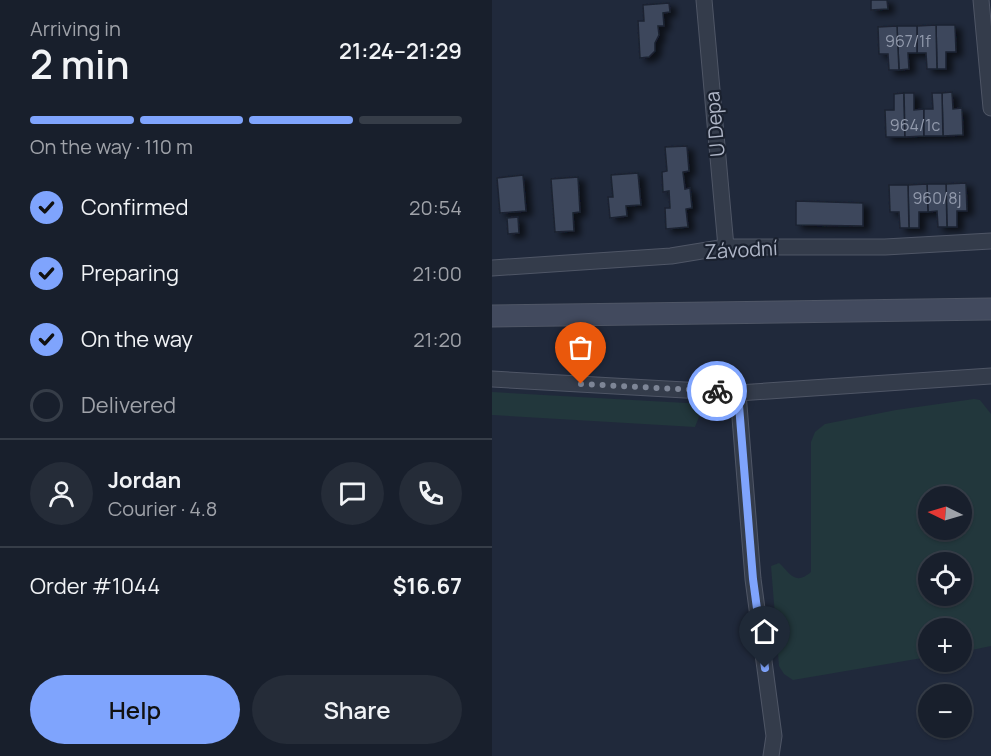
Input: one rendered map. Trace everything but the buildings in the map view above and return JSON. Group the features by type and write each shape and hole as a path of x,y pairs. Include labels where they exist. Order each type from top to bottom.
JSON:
{"main road":[{"path":"492,316 991,309"}],"street":[{"name":"U Depa","path":"704,0 726,247"},
{"path":"981,0 991,108"},
{"name":"Závodní","path":"492,268 671,256 726,247 885,247 991,241"},
{"path":"492,379 738,393 991,376"},
{"path":"738,393 753,579 774,736 771,756"}],"green space":[{"path":"492,392 704,404 695,427 492,415"},
{"path":"974,399 980,400 991,414 991,646 972,650 972,618 918,618 918,659 793,680 784,674 779,666 771,566 779,563 797,578 811,572 811,442 815,432 825,424 896,410"}],"way so far":[{"path":"581,384 717,391"}],"route":[{"path":"717,391 738,393 753,579 765,668"}]}
